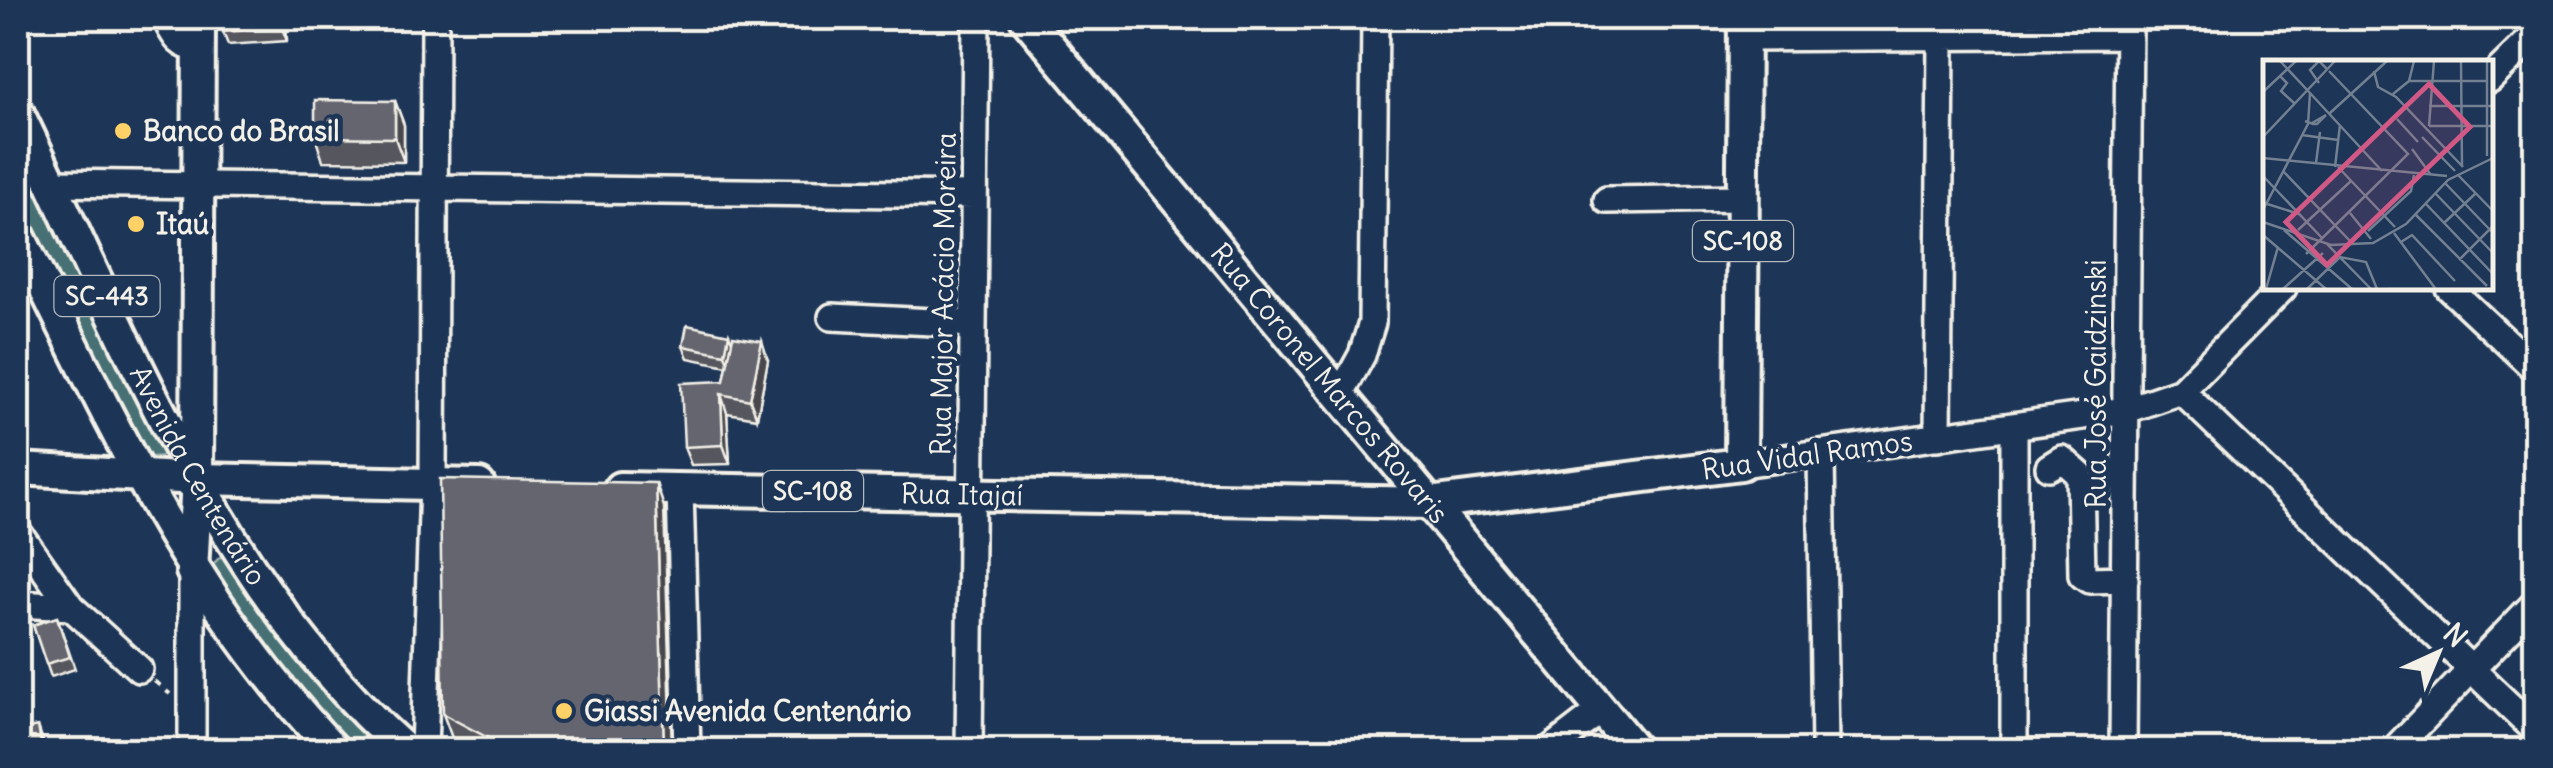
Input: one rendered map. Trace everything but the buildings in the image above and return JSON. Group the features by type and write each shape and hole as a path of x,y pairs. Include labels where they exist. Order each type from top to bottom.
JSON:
{"main road":[{"path":"192,572 197,479 200,18"},
{"name":"Rua Coronel Marcos Rovaris","path":"1026,18 1635,750"},
{"name":"SC-108","path":"1741,464 1744,28"},
{"name":"Avenida Centenário","path":"18,113 197,479 258,580 299,635 405,750"},
{"name":"Avenida Centenário","path":"18,234 137,474 192,572 268,678 334,750"},
{"name":"Rua Vidal Ramos","path":"1428,504 1741,464"},
{"path":"18,469 197,479 509,486"},
{"name":"Rua Itajaí","path":"585,487 1428,504"}],"street":[{"path":"165,18 176,39 187,48 199,48"},
{"path":"424,750 433,484 436,18"},
{"name":"Rua Major Acácio Moreira","path":"969,750 976,18"},
{"path":"1340,395 1362,356 1372,324 1375,18"},
{"path":"1744,28 1940,38 2129,26"},
{"name":"Rua José Gaidzinski","path":"2123,750 2129,26"},
{"path":"2493,76 2536,34"},
{"path":"1938,437 1940,38"},
{"path":"52,183 974,195"},
{"path":"1607,200 1743,198"},
{"path":"2281,290 2181,391 2536,730"},
{"path":"2451,290 2536,370"},
{"path":"832,317 973,324"},
{"name":"Rua Vidal Ramos","path":"1741,464 2126,410 2181,391"},
{"path":"2014,428 2014,750"},
{"path":"1822,452 1826,750"},
{"path":"2049,467 2062,459 2080,475 2082,575 2089,580 2125,579"},
{"path":"680,489 687,750"},
{"path":"18,532 72,607 138,669"},
{"path":"192,572 192,750"},
{"path":"2394,750 2536,602"},
{"path":"18,604 72,607"},
{"path":"1548,750 1601,710"}],"path":[{"path":"138,669 192,712"}],"green space":[{"path":"18,144 175,455 142,458 18,218"},
{"path":"226,551 393,750 350,750 310,713 205,572"}],"place":[{"name":"Banco do Brasil","path":"123,131"},
{"name":"Itaú","path":"136,224"},
{"name":"Giassi Avenida Centenário","path":"564,711"}]}
